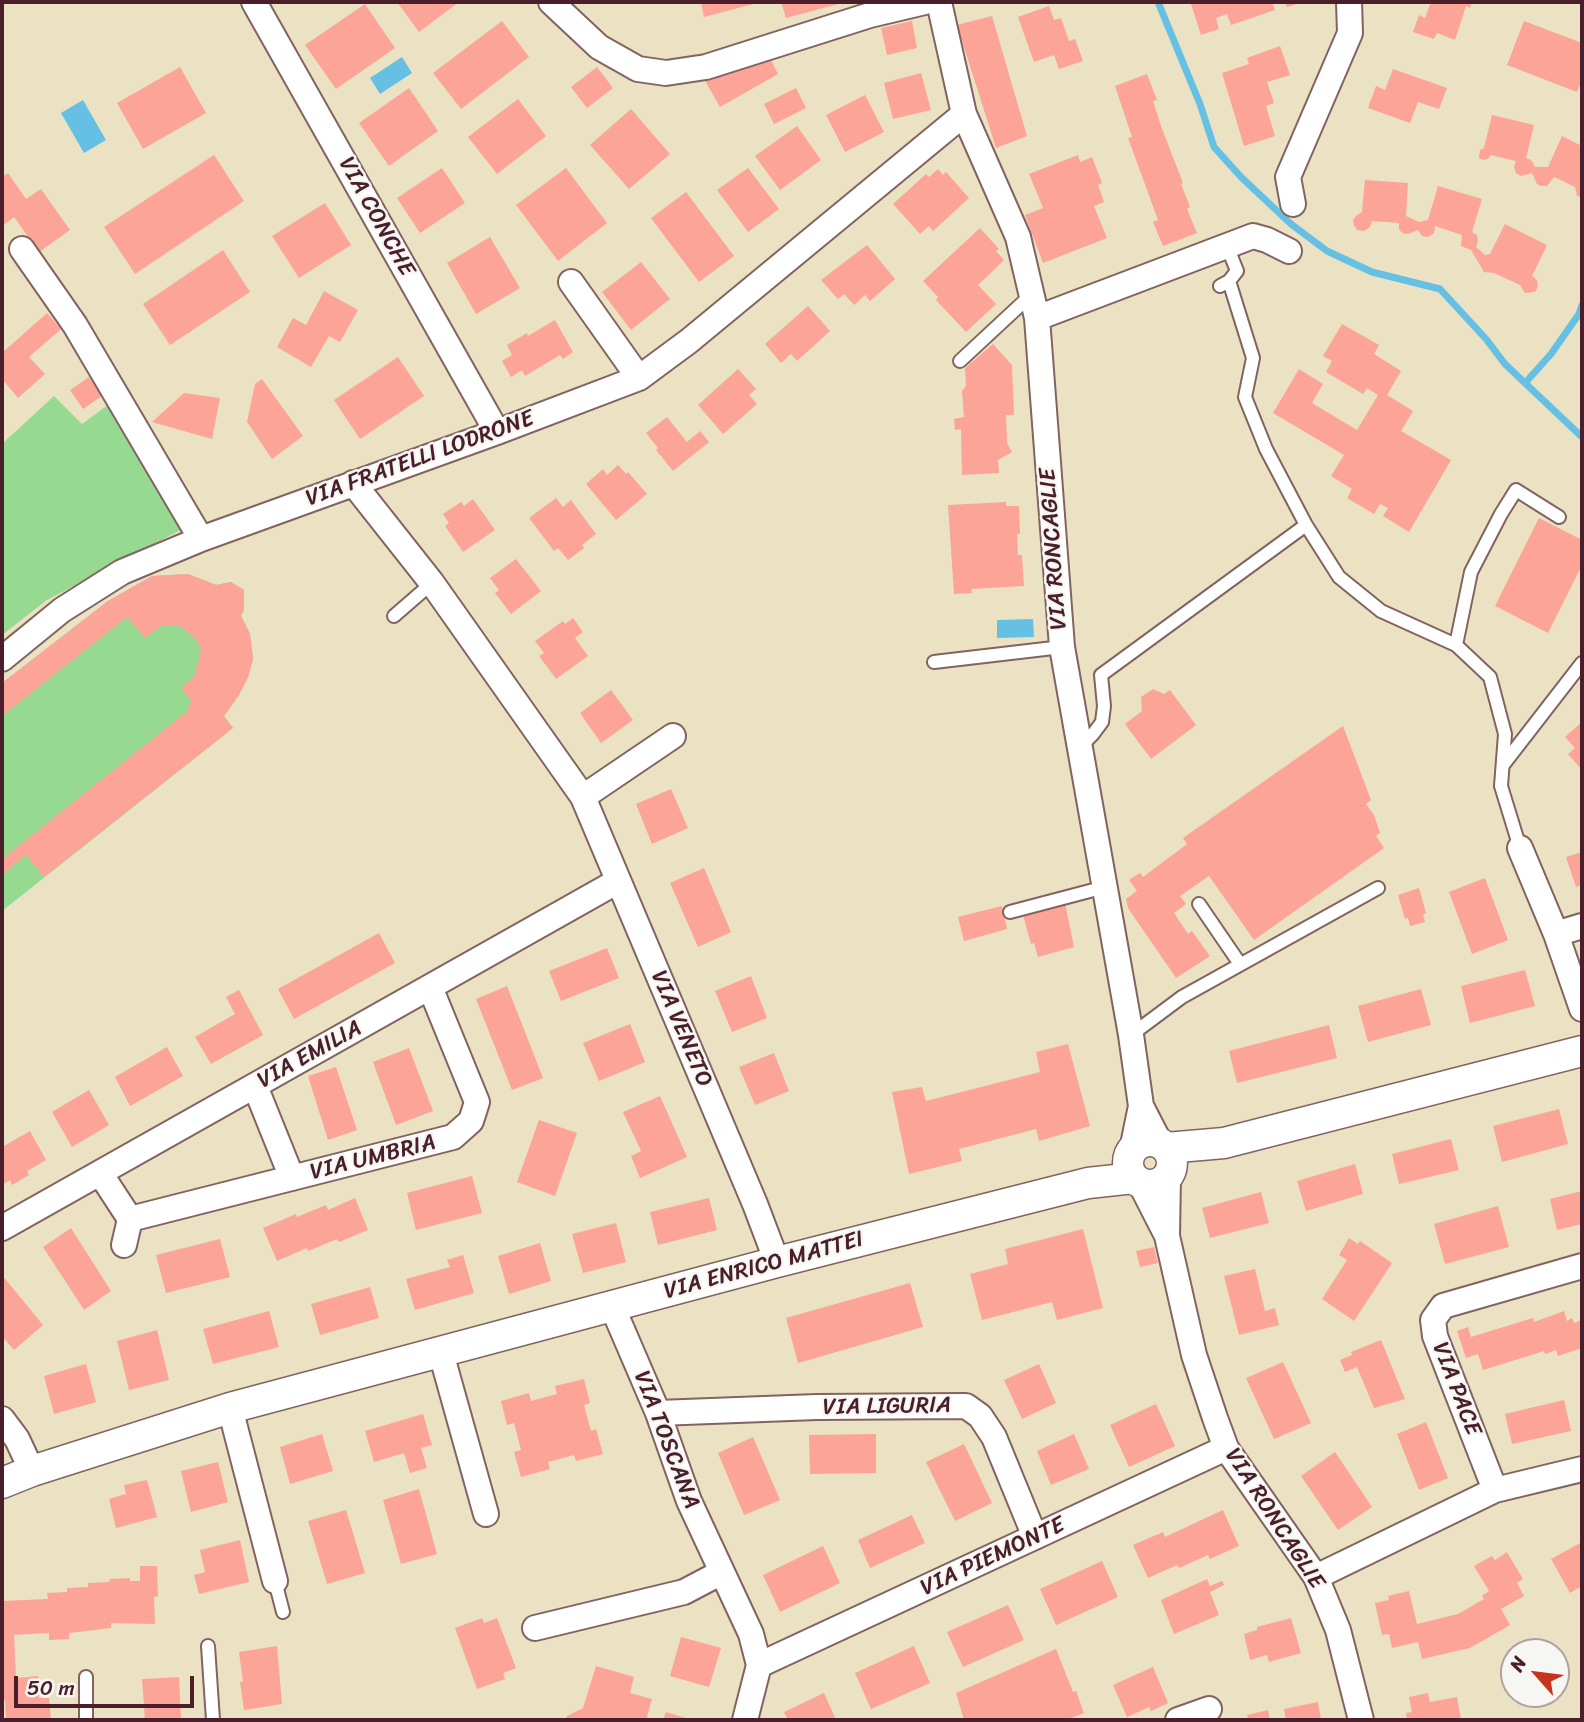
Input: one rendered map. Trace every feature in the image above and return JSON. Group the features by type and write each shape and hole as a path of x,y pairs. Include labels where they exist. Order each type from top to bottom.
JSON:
{"street":[{"name":"VIA CONCHE","path":"254,2 497,432"},
{"path":"551,2 584,26 599,47 638,69 666,73 925,2"},
{"name":"VIA RONCAGLIE","path":"939,2 964,114 1018,237 1034,306 1062,647 1131,1035 1150,1163 1194,1355 1226,1448 1316,1577 1338,1630 1361,1720"},
{"path":"1293,204 1288,177 1350,33 1349,2"},
{"name":"VIA FRATELLI LODRONE","path":"2,659 62,610 122,572 201,539 639,378 689,341 964,114"},
{"path":"1034,306 1254,236 1269,236 1289,251"},
{"path":"22,249 75,325 201,539"},
{"path":"571,282 639,378"},
{"name":"VIA VENETO","path":"353,483 432,583 583,797 777,1262"},
{"path":"583,797 673,736"},
{"path":"1520,848 1556,934 1582,1010"},
{"name":"VIA EMILIA","path":"2,1228 618,881"},
{"path":"1556,934 1582,926"},
{"name":"VIA UMBRIA","path":"130,1219 453,1137 471,1121 477,1102 430,987"},
{"path":"1150,1163 1582,1051"},
{"path":"255,1086 292,1178"},
{"name":"VIA ENRICO MATTEI","path":"2,1483 230,1408 777,1262 1088,1184 1150,1163"},
{"path":"100,1173 130,1219 124,1245"},
{"name":"VIA PACE","path":"1494,1490 1435,1336 1433,1320 1443,1306 1582,1266"},
{"name":"VIA TOSCANA","path":"612,1306 658,1413 689,1500 751,1634 760,1665"},
{"path":"441,1353 486,1514"},
{"name":"VIA LIGURIA","path":"658,1413 817,1407 966,1406 980,1416 994,1437 1035,1537"},
{"path":"230,1408 275,1581"},
{"path":"2,1419 17,1439 32,1471"},
{"name":"VIA PIEMONTE","path":"760,1665 1226,1448"},
{"path":"1316,1577 1494,1490 1582,1469"},
{"path":"535,1628 684,1592 722,1572"},
{"path":"745,1720 760,1665"},
{"path":"1178,1720 1209,1709"}],"lane":[{"path":"1227,246 1237,271 1225,283 1253,358 1245,397 1266,449 1306,525 1339,578 1381,611 1456,645 1490,677 1505,734 1501,786 1520,848"},
{"path":"960,361 1034,306"},
{"path":"1456,645 1471,572 1516,489 1559,517"},
{"path":"1081,746 1102,722 1104,706 1101,675 1306,525"},
{"path":"394,616 432,583"},
{"path":"934,662 1062,647"},
{"path":"1503,765 1582,663"},
{"path":"1010,912 1105,887"},
{"path":"1131,1035 1182,996 1378,888"},
{"path":"1199,904 1240,964"},
{"path":"275,1581 283,1612"},
{"path":"208,1646 213,1720"},
{"path":"86,1678 86,1720"}],"green space":[{"path":"54,396 82,424 112,402 186,527 47,600 2,635 2,444"},
{"path":"188,574 216,585 231,582 244,590 244,610 241,616 250,634 253,659 239,695 224,716 233,728 2,911 2,683 108,601 152,576"}],"water":[{"path":"402,57 412,73 380,94 370,78"},
{"path":"83,100 106,140 84,153 61,113"},
{"path":"1033,619 1034,637 997,638 997,620"}],"building":[{"path":"397,2 459,2 419,32"},
{"path":"701,2 753,2 753,4 704,17"},
{"path":"781,2 842,2 842,3 786,18"},
{"path":"1272,2 1275,10 1231,25 1227,14 1216,18 1219,29 1201,35 1191,4"},
{"path":"1285,2 1303,2 1287,7"},
{"path":"1431,2 1472,2 1470,8 1466,6 1455,40 1437,33 1434,39 1413,32 1419,15 1425,18"},
{"path":"365,4 395,48 336,89 305,45"},
{"path":"1049,6 1054,20 1061,18 1069,41 1075,39 1083,61 1059,69 1054,55 1034,62 1018,17"},
{"path":"992,16 1027,136 996,148 957,25"},
{"path":"502,21 529,57 461,109 433,73"},
{"path":"912,21 917,48 887,55 881,28"},
{"path":"1524,21 1582,43 1582,79 1577,92 1507,65"},
{"path":"1280,46 1290,75 1267,82 1274,103 1266,106 1275,136 1244,146 1222,73 1249,64 1247,58"},
{"path":"771,60 778,74 720,107 704,79"},
{"path":"180,67 206,113 143,149 117,103"},
{"path":"597,67 613,88 587,108 571,87"},
{"path":"1393,69 1447,88 1439,109 1418,102 1410,123 1368,108 1376,86 1385,90"},
{"path":"921,73 931,110 893,119 884,83"},
{"path":"1147,74 1157,100 1153,101 1183,183 1181,184 1190,207 1187,209 1197,233 1163,246 1153,222 1158,220 1128,138 1132,137 1115,86"},
{"path":"409,88 438,131 389,166 359,123"},
{"path":"796,88 806,108 774,124 764,104"},
{"path":"865,95 884,132 845,152 826,115"},
{"path":"518,99 546,136 497,174 468,137"},
{"path":"631,109 670,154 629,189 590,145"},
{"path":"1492,115 1534,125 1526,158 1531,160 1535,167 1548,167 1562,136 1582,146 1582,197 1577,196 1575,187 1554,177 1547,186 1541,186 1537,184 1532,173 1521,176 1516,173 1514,167 1516,161 1491,155 1488,159 1479,158"},
{"path":"797,126 821,160 780,190 755,156"},
{"path":"214,155 244,201 135,274 104,227"},
{"path":"1078,155 1080,162 1092,157 1102,183 1098,185 1104,202 1094,206 1107,238 1043,263 1025,215 1043,208 1029,174"},
{"path":"442,168 465,203 420,233 397,198"},
{"path":"566,168 607,223 558,261 516,205"},
{"path":"748,168 779,209 748,232 717,190"},
{"path":"938,169 943,175 946,172 969,198 933,231 929,226 920,234 893,204 926,174 929,177"},
{"path":"8,173 26,199 41,189 70,230 39,252 14,217 2,226 2,177"},
{"path":"1365,180 1408,183 1406,216 1419,222 1428,220 1438,186 1482,199 1472,232 1477,235 1476,247 1485,255 1490,254 1505,224 1547,245 1532,276 1537,280 1535,292 1525,293 1520,285 1494,273 1484,272 1471,250 1461,246 1462,235 1435,226 1434,233 1428,237 1422,236 1418,230 1408,234 1402,233 1399,223 1372,221 1370,227 1364,231 1357,230 1353,220 1362,212"},
{"path":"686,192 734,256 699,282 651,218"},
{"path":"325,203 351,245 299,278 272,236"},
{"path":"980,228 999,249 996,251 1004,260 978,285 996,304 966,332 936,300 938,297 923,281"},
{"path":"490,237 520,288 476,314 447,263"},
{"path":"867,245 895,279 870,301 865,295 854,305 844,294 838,299 821,280"},
{"path":"223,250 250,292 170,345 143,304"},
{"path":"641,262 670,299 631,330 602,292"},
{"path":"324,291 358,310 340,342 329,336 311,367 277,347 293,318 306,325"},
{"path":"808,306 830,331 797,361 791,354 781,363 765,344"},
{"path":"47,313 61,329 29,357 45,374 18,398 2,379 2,353"},
{"path":"555,320 573,352 563,359 560,355 525,376 522,370 511,377 502,361 512,355 507,345"},
{"path":"1342,324 1379,345 1374,354 1401,371 1387,395 1413,411 1401,431 1451,460 1409,532 1383,516 1388,508 1380,504 1374,514 1347,498 1352,489 1331,476 1344,455 1273,413 1299,369 1323,384 1312,403 1357,430 1378,395 1367,388 1363,394 1326,372 1332,361 1323,356"},
{"path":"993,344 1012,365 1014,415 1006,415 1007,443 1012,452 998,460 999,473 962,475 961,429 955,430 954,419 964,417 962,391 966,386 965,368"},
{"path":"398,357 424,396 360,439 334,400"},
{"path":"738,369 756,389 749,395 757,404 723,434 698,405"},
{"path":"89,377 102,396 83,409 70,390"},
{"path":"262,379 303,436 272,459 247,422 255,384"},
{"path":"184,393 220,398 212,439 152,422"},
{"path":"667,417 687,442 700,431 709,442 673,471 646,433"},
{"path":"618,465 626,474 628,472 647,494 616,520 586,484 603,469 607,475"},
{"path":"556,498 563,507 571,500 596,534 568,560 558,548 554,551 529,518"},
{"path":"473,499 495,530 463,552 445,526 449,523 443,514 461,502 464,506"},
{"path":"1006,502 1006,506 1019,506 1018,555 1022,555 1024,586 971,589 972,593 954,594 948,505"},
{"path":"1539,518 1582,540 1582,565 1548,633 1495,606"},
{"path":"516,559 541,591 511,614 495,593 499,590 490,578"},
{"path":"188,574 216,585 231,582 244,590 244,610 241,616 250,634 253,659 239,695 224,716 233,728 44,877 26,855 2,875 2,859 190,709 187,706 192,702 181,688 195,675 201,649 195,638 178,625 161,626 145,638 127,617 2,716 2,683 108,601 152,576"},
{"path":"573,618 583,632 575,638 588,656 556,679 539,656 544,653 535,641 563,621 565,624"},
{"path":"1153,689 1164,694 1170,690 1196,725 1151,759 1125,724 1142,711 1141,697"},
{"path":"611,690 633,720 601,743 580,713"},
{"path":"1582,722 1582,770 1568,754 1575,748 1565,737"},
{"path":"1343,726 1371,800 1366,804 1374,815 1380,833 1376,836 1384,848 1254,940 1209,876 1180,896 1186,904 1174,913 1188,934 1192,931 1210,956 1176,978 1128,908 1126,899 1137,891 1129,880 1140,873 1143,877 1187,844 1183,838"},
{"path":"671,789 688,828 652,844 636,804"},
{"path":"1582,852 1582,885 1576,887 1566,857"},
{"path":"704,868 731,932 698,947 670,883"},
{"path":"1485,878 1508,940 1472,954 1449,892"},
{"path":"1419,888 1426,913 1423,914 1425,922 1410,926 1408,918 1405,919 1398,895"},
{"path":"1065,903 1074,947 1038,957 1034,943 1031,944 1023,915"},
{"path":"1002,906 1007,929 964,941 958,917"},
{"path":"379,933 395,963 294,1019 278,989"},
{"path":"607,948 619,978 561,1001 549,971"},
{"path":"1525,970 1535,1006 1470,1023 1461,986"},
{"path":"751,976 767,1018 732,1032 715,991"},
{"path":"507,986 543,1078 512,1090 476,999"},
{"path":"1421,989 1431,1025 1368,1042 1358,1006"},
{"path":"239,990 263,1035 211,1064 195,1037 235,1014 226,997"},
{"path":"630,1024 645,1062 599,1081 583,1043"},
{"path":"1329,1025 1337,1058 1237,1083 1229,1051"},
{"path":"1068,1044 1090,1126 1039,1141 1036,1129 959,1149 962,1161 909,1174 892,1092 922,1087 926,1101 1040,1072 1036,1052"},
{"path":"167,1047 183,1076 130,1106 115,1077"},
{"path":"409,1048 433,1111 396,1125 373,1062"},
{"path":"774,1053 789,1091 755,1105 739,1067"},
{"path":"336,1067 357,1130 328,1140 308,1076"},
{"path":"89,1090 109,1125 72,1147 52,1112"},
{"path":"660,1096 687,1157 640,1178 631,1156 641,1151 623,1112"},
{"path":"1559,1109 1568,1144 1502,1162 1493,1126"},
{"path":"539,1120 577,1133 555,1196 517,1182"},
{"path":"30,1131 46,1160 27,1171 29,1175 12,1185 10,1180 2,1185 2,1147"},
{"path":"1451,1139 1459,1170 1399,1184 1392,1154"},
{"path":"1355,1164 1363,1194 1306,1211 1297,1181"},
{"path":"472,1176 482,1213 416,1230 407,1193"},
{"path":"1582,1191 1582,1224 1557,1230 1550,1199"},
{"path":"1261,1192 1269,1223 1210,1238 1202,1208"},
{"path":"355,1198 368,1230 339,1242 337,1239 308,1251 307,1248 277,1261 263,1228 296,1214 297,1217 326,1205 328,1210"},
{"path":"709,1198 717,1230 658,1245 650,1212"},
{"path":"1498,1206 1509,1247 1445,1264 1434,1224"},
{"path":"616,1223 626,1262 583,1273 572,1234"},
{"path":"71,1228 111,1291 84,1310 43,1247"},
{"path":"1083,1229 1103,1308 1057,1320 1052,1302 982,1320 970,1274 1008,1264 1005,1249"},
{"path":"1349,1238 1358,1244 1360,1241 1392,1263 1354,1321 1322,1299 1347,1260 1339,1255"},
{"path":"220,1239 230,1277 166,1293 156,1255"},
{"path":"540,1243 551,1281 509,1294 498,1256"},
{"path":"1154,1247 1158,1263 1140,1267 1136,1251"},
{"path":"463,1255 474,1293 415,1310 406,1279 450,1267 447,1260"},
{"path":"1255,1269 1265,1311 1275,1308 1279,1325 1239,1335 1224,1276"},
{"path":"2,1275 43,1325 14,1350 2,1336"},
{"path":"910,1283 923,1327 798,1363 786,1318"},
{"path":"370,1287 379,1318 320,1335 311,1304"},
{"path":"269,1311 279,1347 213,1364 203,1329"},
{"path":"1564,1311 1567,1321 1572,1318 1574,1323 1582,1320 1582,1348 1558,1356 1556,1350 1545,1354 1544,1351 1483,1370 1478,1354 1466,1358 1457,1331 1468,1327 1471,1337 1533,1318 1534,1322"},
{"path":"157,1330 169,1380 129,1390 117,1341"},
{"path":"1381,1340 1405,1399 1374,1408 1357,1367 1345,1372 1340,1360 1352,1355 1351,1352"},
{"path":"1283,1362 1311,1423 1274,1439 1246,1378"},
{"path":"86,1364 96,1402 54,1414 44,1376"},
{"path":"1039,1364 1056,1403 1022,1419 1004,1380"},
{"path":"584,1379 590,1403 584,1405 591,1431 596,1429 603,1454 576,1461 574,1455 548,1462 550,1469 521,1477 514,1452 521,1450 514,1423 507,1425 501,1401 529,1393 531,1401 557,1394 555,1386"},
{"path":"1564,1400 1571,1431 1512,1444 1505,1414"},
{"path":"1156,1404 1175,1446 1129,1467 1110,1425"},
{"path":"423,1414 432,1445 421,1448 427,1468 410,1473 404,1453 374,1462 365,1431"},
{"path":"1426,1422 1448,1478 1419,1490 1397,1434"},
{"path":"322,1434 333,1471 290,1484 280,1447"},
{"path":"876,1434 876,1473 810,1474 809,1435"},
{"path":"1074,1434 1089,1469 1051,1485 1037,1451"},
{"path":"753,1437 780,1500 744,1515 718,1453"},
{"path":"964,1444 992,1503 955,1521 926,1462"},
{"path":"1335,1452 1372,1507 1338,1530 1301,1476"},
{"path":"218,1462 228,1502 191,1512 181,1471"},
{"path":"147,1480 157,1517 116,1528 109,1499 126,1494 124,1485"},
{"path":"419,1489 437,1554 401,1564 383,1500"},
{"path":"346,1510 365,1573 327,1584 308,1521"},
{"path":"1223,1510 1239,1546 1210,1559 1208,1555 1179,1568 1177,1565 1148,1578 1133,1545 1163,1532 1165,1537"},
{"path":"912,1515 925,1543 870,1568 858,1540"},
{"path":"240,1540 249,1582 199,1594 194,1575 205,1572 200,1550"},
{"path":"1582,1542 1582,1586 1570,1593 1551,1559"},
{"path":"823,1546 840,1583 780,1612 763,1575"},
{"path":"1507,1552 1523,1579 1517,1583 1524,1596 1501,1609 1510,1625 1470,1648 1422,1659 1418,1642 1392,1648 1389,1634 1382,1635 1375,1603 1389,1600 1388,1596 1409,1591 1417,1624 1458,1614 1484,1599 1482,1596 1489,1591 1474,1566 1492,1556 1495,1560"},
{"path":"1102,1561 1118,1597 1056,1625 1040,1589"},
{"path":"140,1566 157,1566 155,1624 111,1623 111,1628 69,1633 69,1639 49,1640 49,1633 14,1635 16,1678 38,1676 39,1698 49,1698 51,1720 6,1720 5,1700 2,1700 2,1601 48,1599 47,1593 67,1592 67,1588 88,1587 88,1583 109,1582 110,1579 130,1578 130,1581 140,1581"},
{"path":"1207,1579 1210,1586 1222,1581 1224,1585 1210,1592 1219,1615 1174,1634 1161,1600"},
{"path":"1008,1605 1024,1640 963,1667 947,1632"},
{"path":"482,1618 484,1623 497,1618 516,1668 503,1673 505,1679 477,1689 455,1628"},
{"path":"1291,1618 1301,1653 1269,1662 1267,1655 1250,1660 1244,1634 1257,1630 1257,1627"},
{"path":"681,1637 721,1648 709,1687 670,1676"},
{"path":"277,1646 282,1704 244,1710 239,1652"},
{"path":"914,1646 930,1683 871,1709 855,1673"},
{"path":"1056,1649 1084,1713 1066,1720 964,1720 956,1693"},
{"path":"596,1666 634,1677 630,1693 652,1699 646,1720 565,1720 567,1716 583,1708"},
{"path":"1153,1667 1168,1703 1151,1711 1149,1707 1127,1717 1113,1685"},
{"path":"179,1677 181,1720 145,1720 142,1679"},
{"path":"824,1693 836,1720 788,1720 784,1712"},
{"path":"1428,1693 1430,1702 1457,1697 1461,1720 1407,1720 1406,1713 1412,1712 1409,1697"},
{"path":"1318,1702 1321,1720 1286,1720 1284,1709"},
{"path":"1268,1710 1270,1720 1249,1720 1247,1715"},
{"path":"666,1712 692,1720 663,1720"}],"waterway":[{"path":"1158,2 1200,104 1214,147 1241,177 1291,224 1327,251 1372,272 1440,289 1525,383"},
{"path":"1582,305 1579,314 1551,354 1525,383 1582,437"}]}
